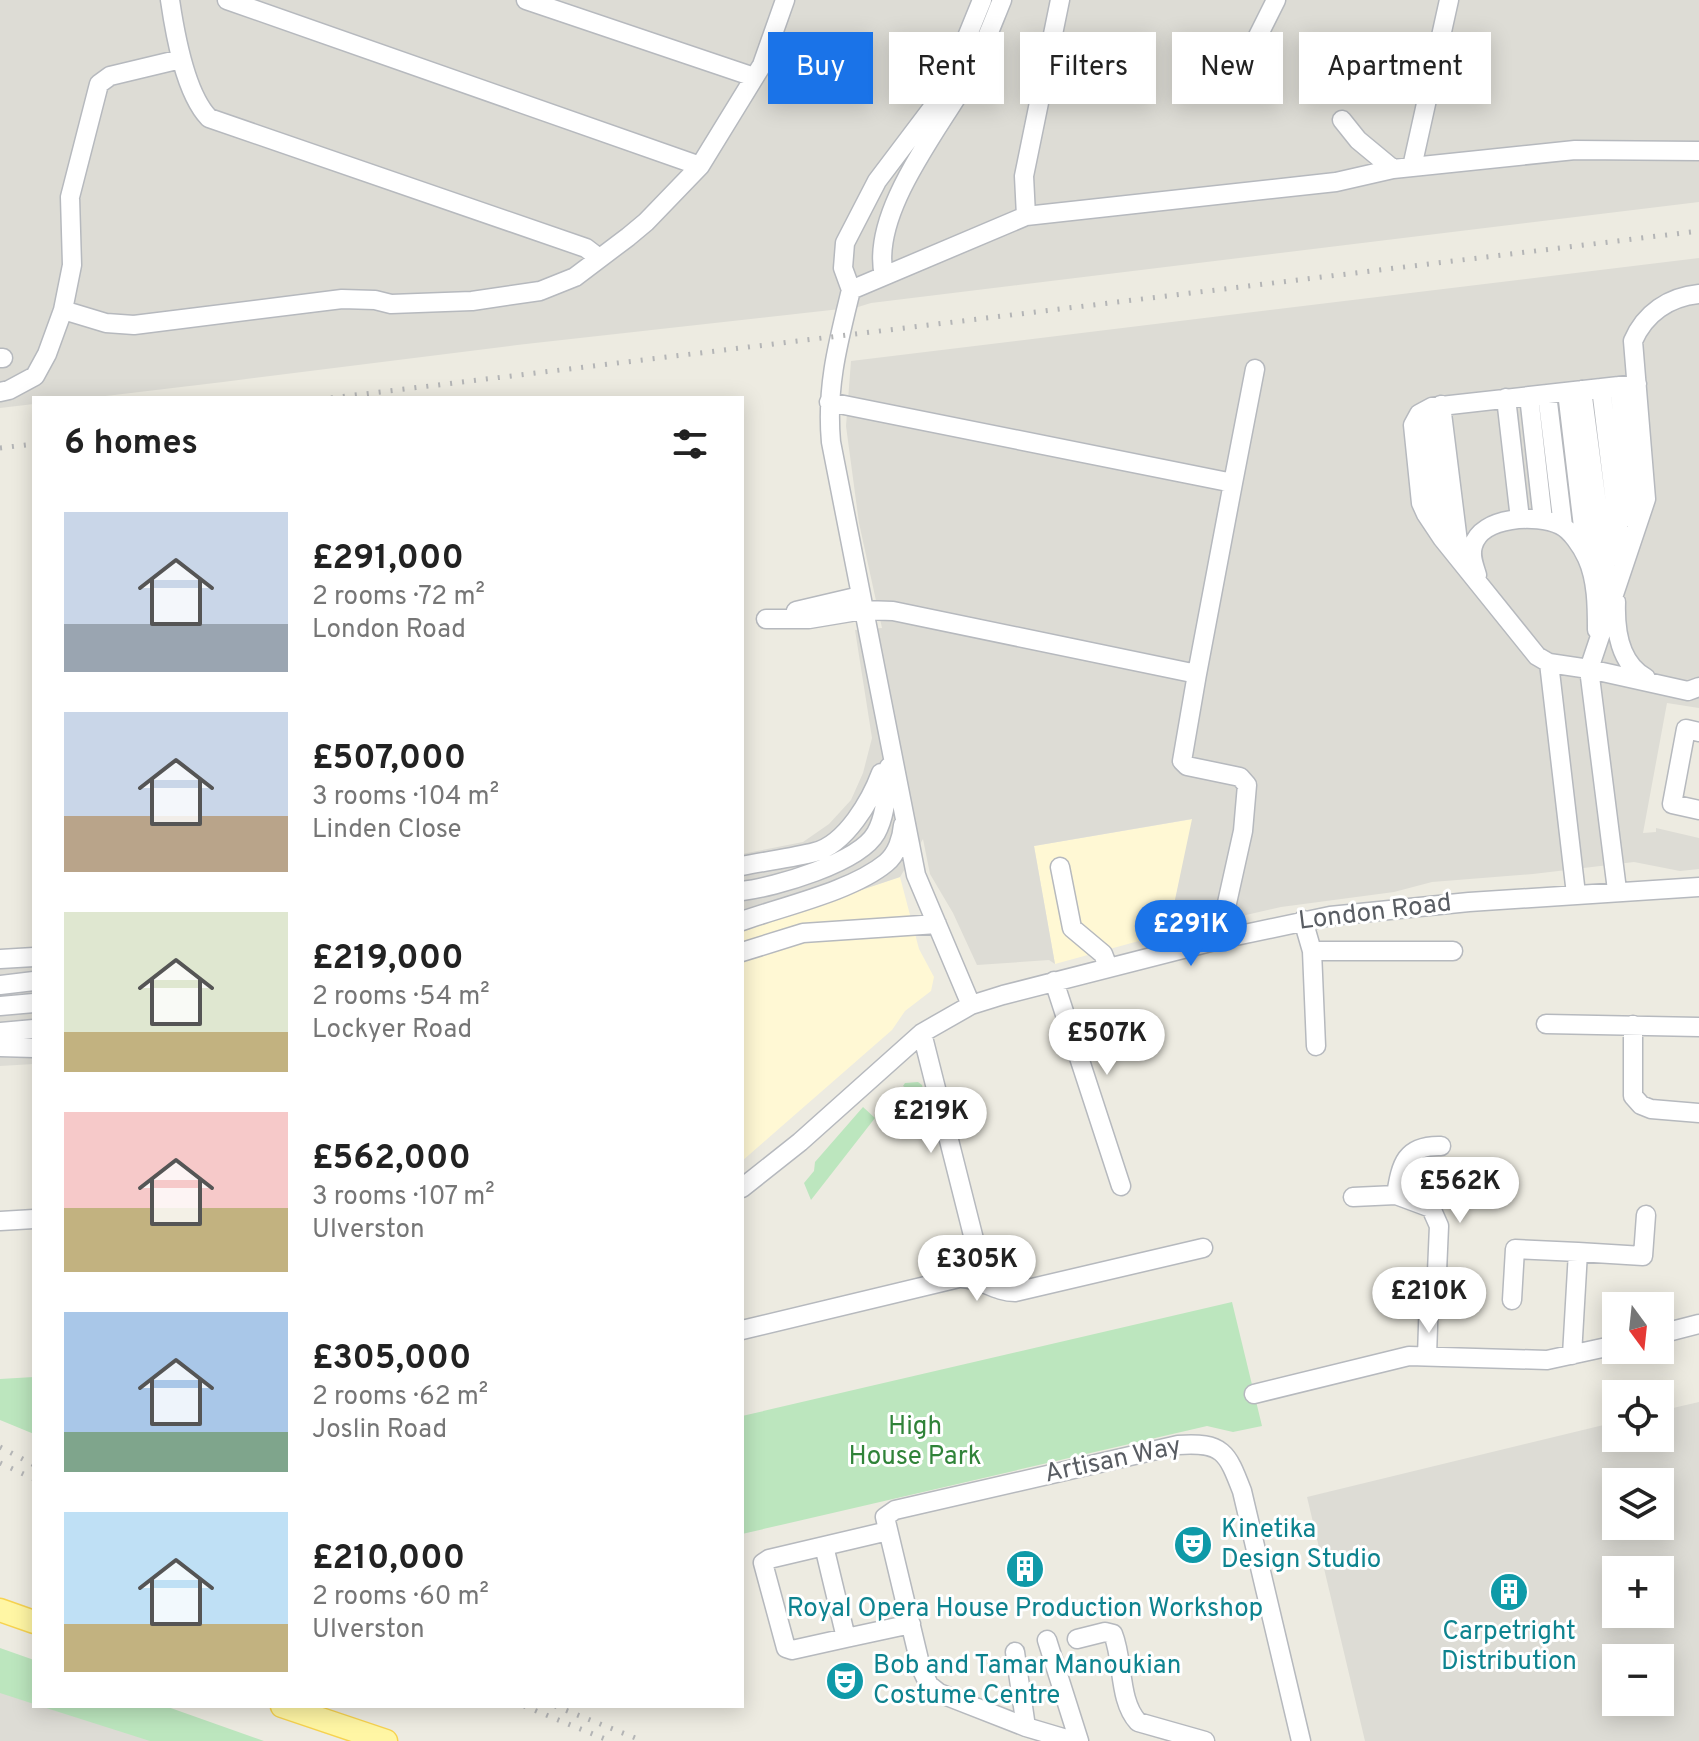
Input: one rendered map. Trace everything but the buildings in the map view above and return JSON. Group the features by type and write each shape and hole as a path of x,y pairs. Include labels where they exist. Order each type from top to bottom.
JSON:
{"main road":[{"path":"0,1610 32,1621"},
{"path":"288,1708 386,1741"}],"street":[{"path":"170,0 181,59 209,118 586,248 599,258"},
{"path":"227,0 700,166"},
{"path":"526,0 754,77"},
{"path":"63,310 106,323 134,325 342,299 391,304 485,300 552,287 575,277 646,222 700,166 762,65 785,0"},
{"path":"971,1005 916,875 831,442 829,402 832,367 851,290 843,268 845,243 877,181 945,91 982,0"},
{"path":"884,276 881,254 904,181 966,81 1002,0"},
{"path":"1026,216 1024,176 1060,0"},
{"path":"1260,32 1276,0"},
{"path":"1412,167 1449,0"},
{"path":"0,392 35,376 47,354 63,310 73,256 70,197 99,84 110,76 181,59"},
{"path":"1342,120 1358,140 1393,169"},
{"path":"851,290 1026,216 1336,182 1393,169 1575,150 1699,151"},
{"path":"1597,645 1596,599 1587,556 1601,388 1639,328 1655,310 1677,299 1699,294"},
{"path":"1225,912 1243,831 1247,785 1240,777 1187,766 1182,761 1255,369"},
{"path":"1601,388 1433,408 1419,414 1413,425 1421,503 1442,538 1526,645 1549,663 1688,691 1699,687"},
{"path":"1601,388 1646,499 1589,669 1617,890"},
{"path":"1601,388 1623,567"},
{"path":"1601,388 1615,616 1623,654 1640,675 1655,683"},
{"path":"1538,395 1543,520"},
{"path":"1538,395 1563,526 1587,556"},
{"path":"1506,398 1520,519"},
{"path":"829,402 1233,483"},
{"path":"1433,408 1460,558"},
{"path":"1485,592 1471,559 1474,541 1482,531 1520,519 1543,520 1563,526"},
{"path":"862,603 1197,674"},
{"path":"1549,663 1576,894"},
{"path":"1699,732 1686,729 1672,804 1699,810"},
{"path":"744,866 819,851 848,830 872,799 891,748"},
{"path":"744,890 810,873 854,856 875,836 884,813 891,748"},
{"path":"744,920 860,880 888,862 902,838 904,814"},
{"path":"1060,867 1072,928 1103,954 1108,967"},
{"name":"London Road","path":"744,1186 800,1142 922,1033 971,1005 1108,967 1303,920 1469,902 1699,887"},
{"path":"1303,920 1312,951 1316,1046"},
{"path":"744,951 803,933 937,924"},
{"path":"1312,951 1453,951"},
{"path":"0,959 32,957"},
{"path":"0,985 32,981"},
{"path":"1054,981 1121,1186"},
{"path":"0,1006 32,1003"},
{"path":"1546,1024 1699,1027"},
{"path":"1633,1025 1633,1096 1641,1105 1651,1109 1699,1113"},
{"path":"0,1032 32,1029"},
{"path":"922,1033 982,1271 978,1279"},
{"path":"0,1047 32,1048"},
{"path":"1396,1195 1402,1164 1411,1154 1423,1145 1441,1146"},
{"path":"1353,1197 1396,1195 1431,1208 1439,1226 1437,1272 1429,1296 1427,1356"},
{"path":"1512,1300 1515,1249 1643,1256 1646,1215"},
{"path":"0,1221 32,1219"},
{"path":"744,1330 959,1278 978,1279 1004,1292 1015,1292 1203,1248"},
{"path":"1572,1355 1578,1252"},
{"path":"1674,1330 1699,1324"},
{"path":"1254,1394 1409,1356 1547,1360 1602,1348"},
{"name":"Artisan Way","path":"888,1531 885,1517 895,1510 1178,1445 1207,1444 1220,1449 1228,1457 1242,1491 1301,1741"},
{"path":"911,1624 792,1650 786,1648 763,1567 764,1561 888,1531 911,1624 921,1668 929,1685 948,1697 1026,1727 1076,1741"},
{"path":"824,1546 846,1638"},
{"path":"1077,1639 1105,1632 1113,1634 1131,1715 1138,1722 1205,1741"},
{"path":"1047,1640 1076,1741"},
{"path":"1015,1652 1026,1727"}],"shaded area":[{"path":"0,0 1699,0 1699,202 858,307 105,396 32,396 32,404 0,408"},
{"path":"1699,258 1699,708 1667,703 1643,833 1656,832 1656,828 1699,838 1699,869 1680,871 1634,862 1432,882 1394,892 1281,907 1168,933 1192,819 1034,846 1055,964 1049,960 977,965 953,913 930,874 923,839 900,877 744,929 744,854 803,842 829,824 851,800 863,773 872,738 855,630 882,628 859,523 846,426 851,361"},
{"path":"1193,819 1168,933 1055,964 1034,846"},
{"path":"900,877 919,949 934,977 931,991 905,1011 892,1030 744,1159 744,929"},
{"path":"32,947 32,1064 0,1066 0,951"},
{"name":"Carpetright Distribution","path":"1699,1402 1699,1741 1365,1741 1307,1497 1602,1425 1602,1452 1674,1452 1674,1408"},
{"path":"0,1676 32,1685 32,1708 102,1708 205,1741 0,1741"}],"green space":[{"path":"918,1082 922,1085 931,1122 880,1113 890,1108 887,1105 899,1090 902,1093 905,1083"},
{"path":"863,1107 875,1118 811,1200 804,1183 814,1171 815,1162"},
{"name":"High House Park","path":"1232,1302 1262,1426 1233,1432 1207,1426 744,1534 744,1416"},
{"path":"32,1377 32,1433 0,1420 0,1379"},
{"path":"0,1648 32,1659 32,1703 0,1693"},
{"path":"46,1708 171,1708 264,1741 150,1741"}],"railway":[{"path":"347,396 1699,231"},
{"path":"0,448 32,444"},
{"path":"0,1447 32,1464"},
{"path":"0,1463 32,1478"},
{"path":"529,1708 610,1741"},
{"path":"560,1708 643,1741"}],"place":[{"name":"Kinetika Design Studio","path":"1193,1545"},
{"name":"Royal Opera House Production Workshop","path":"1025,1569"},
{"name":"Carpetright Distribution","path":"1509,1592"},
{"name":"Bob and Tamar Manoukian Costume Centre","path":"845,1681"}]}
